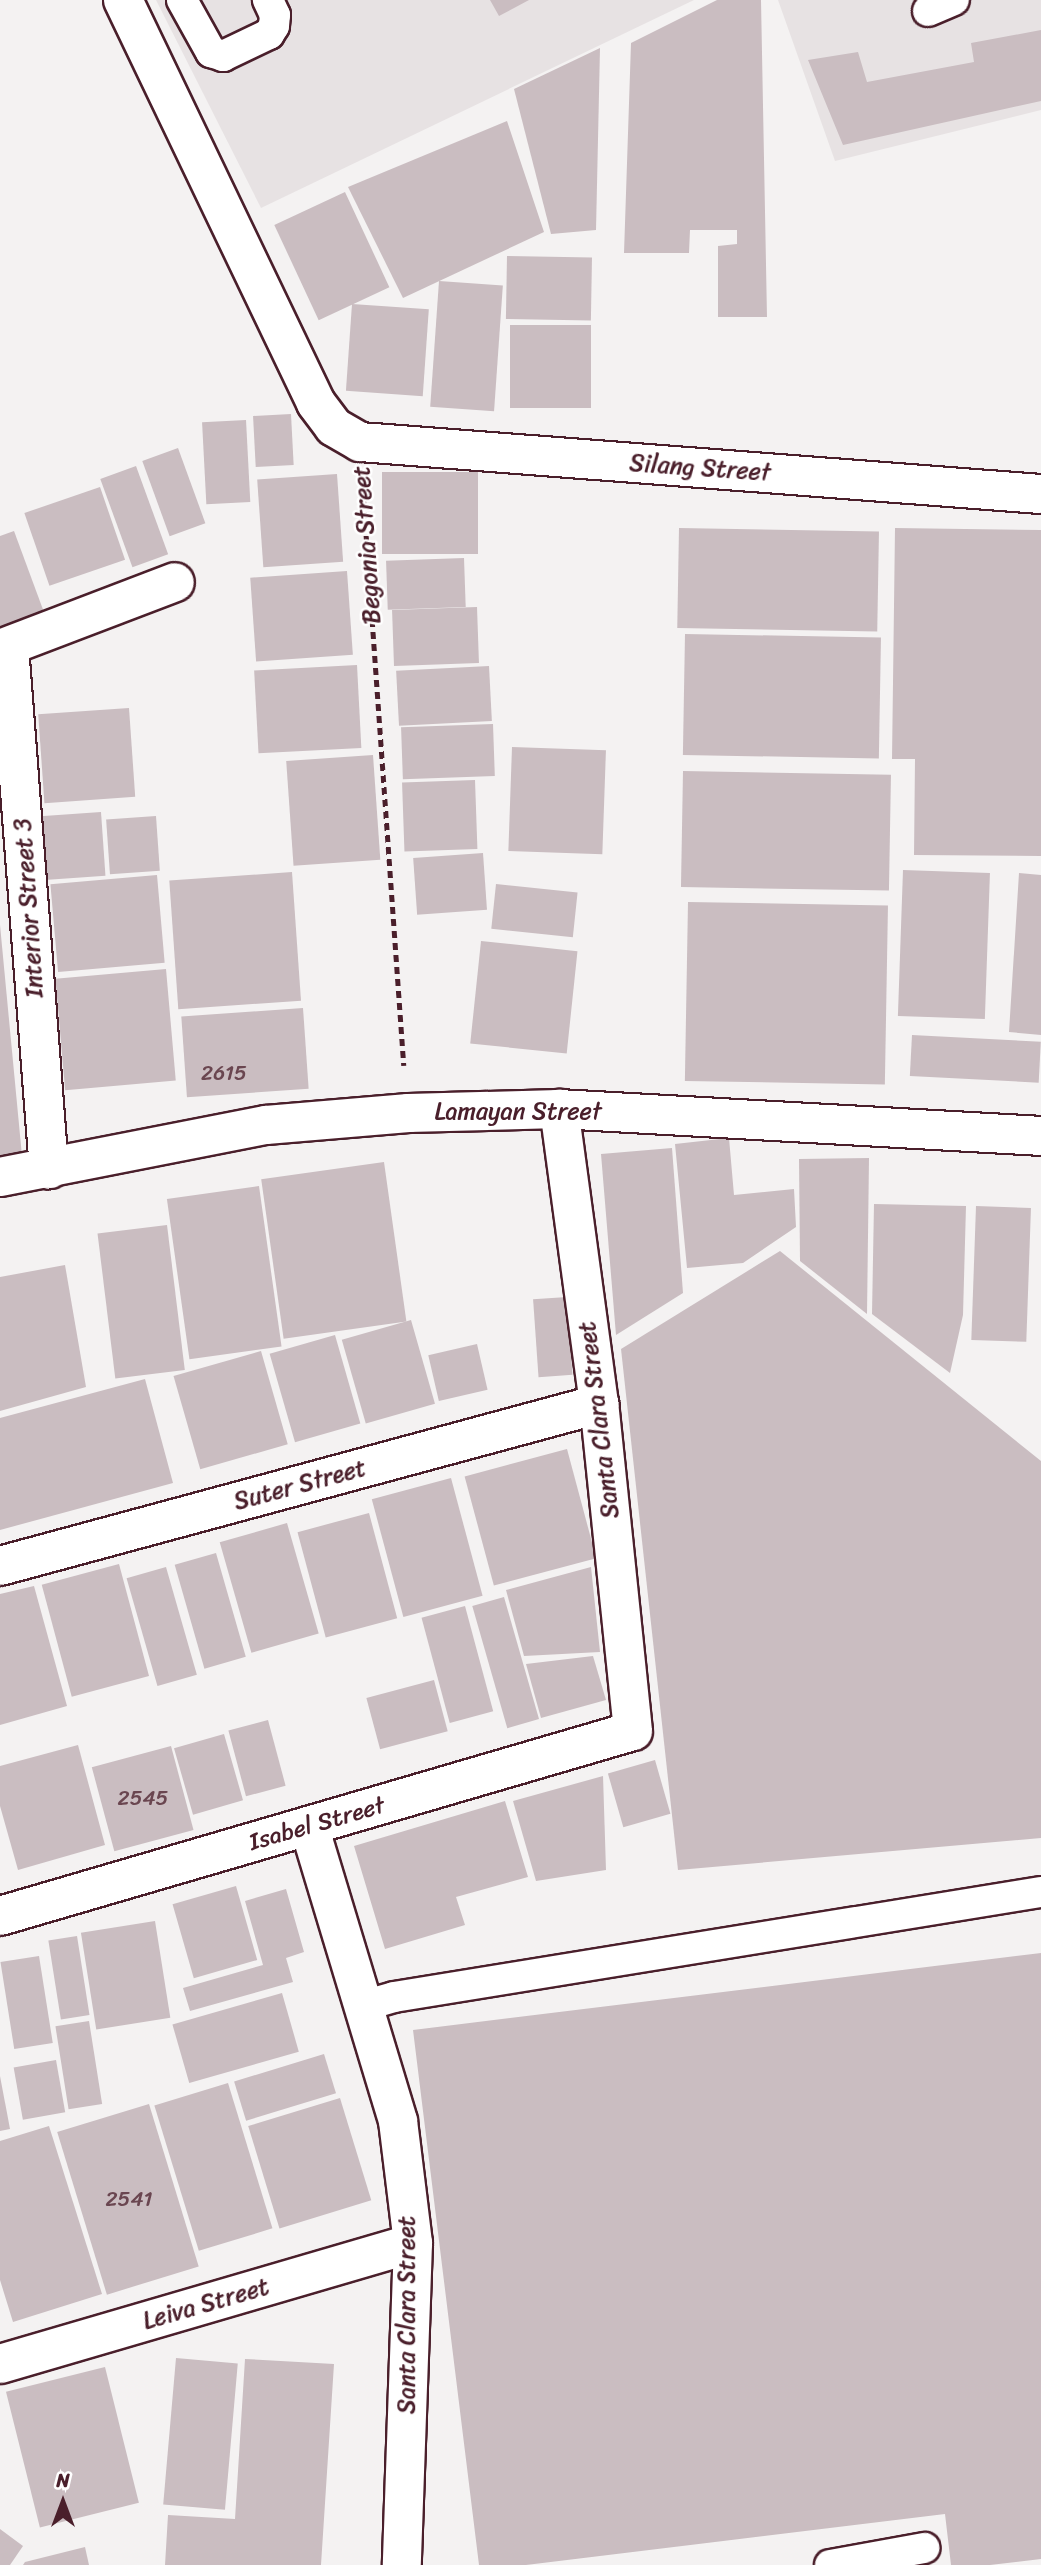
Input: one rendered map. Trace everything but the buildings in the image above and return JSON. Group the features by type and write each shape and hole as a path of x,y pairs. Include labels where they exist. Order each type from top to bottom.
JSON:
{"street":[{"name":"Begonia Street","path":"123,0 316,403 334,427 360,442"},
{"name":"Silang Street","path":"360,442 1041,494"},
{"path":"5,648 175,582"},
{"name":"Interior Street 3","path":"5,648 49,1169"},
{"name":"Lamayan Street","path":"0,1177 266,1125 408,1112 559,1109 1041,1136"},
{"name":"Santa Clara Street","path":"559,1109 599,1404 633,1731"},
{"name":"Suter Street","path":"0,1566 599,1404"},
{"name":"Isabel Street","path":"0,1916 633,1731"},
{"name":"Santa Clara Street","path":"309,1826 398,2121 413,2244 402,2565"},
{"name":"Leiva Street","path":"0,2364 413,2244"}],"lane":[{"path":"182,0 211,52 223,56 269,34 275,15 268,0"},
{"path":"363,2006 394,1997 1041,1892"},
{"path":"830,2565 924,2548"}],"path":[{"name":"Begonia Street","path":"360,442 408,1112"}],"shaded area":[{"path":"156,0 694,0 261,208"},
{"path":"778,0 1041,0 1041,110 835,161"}]}
